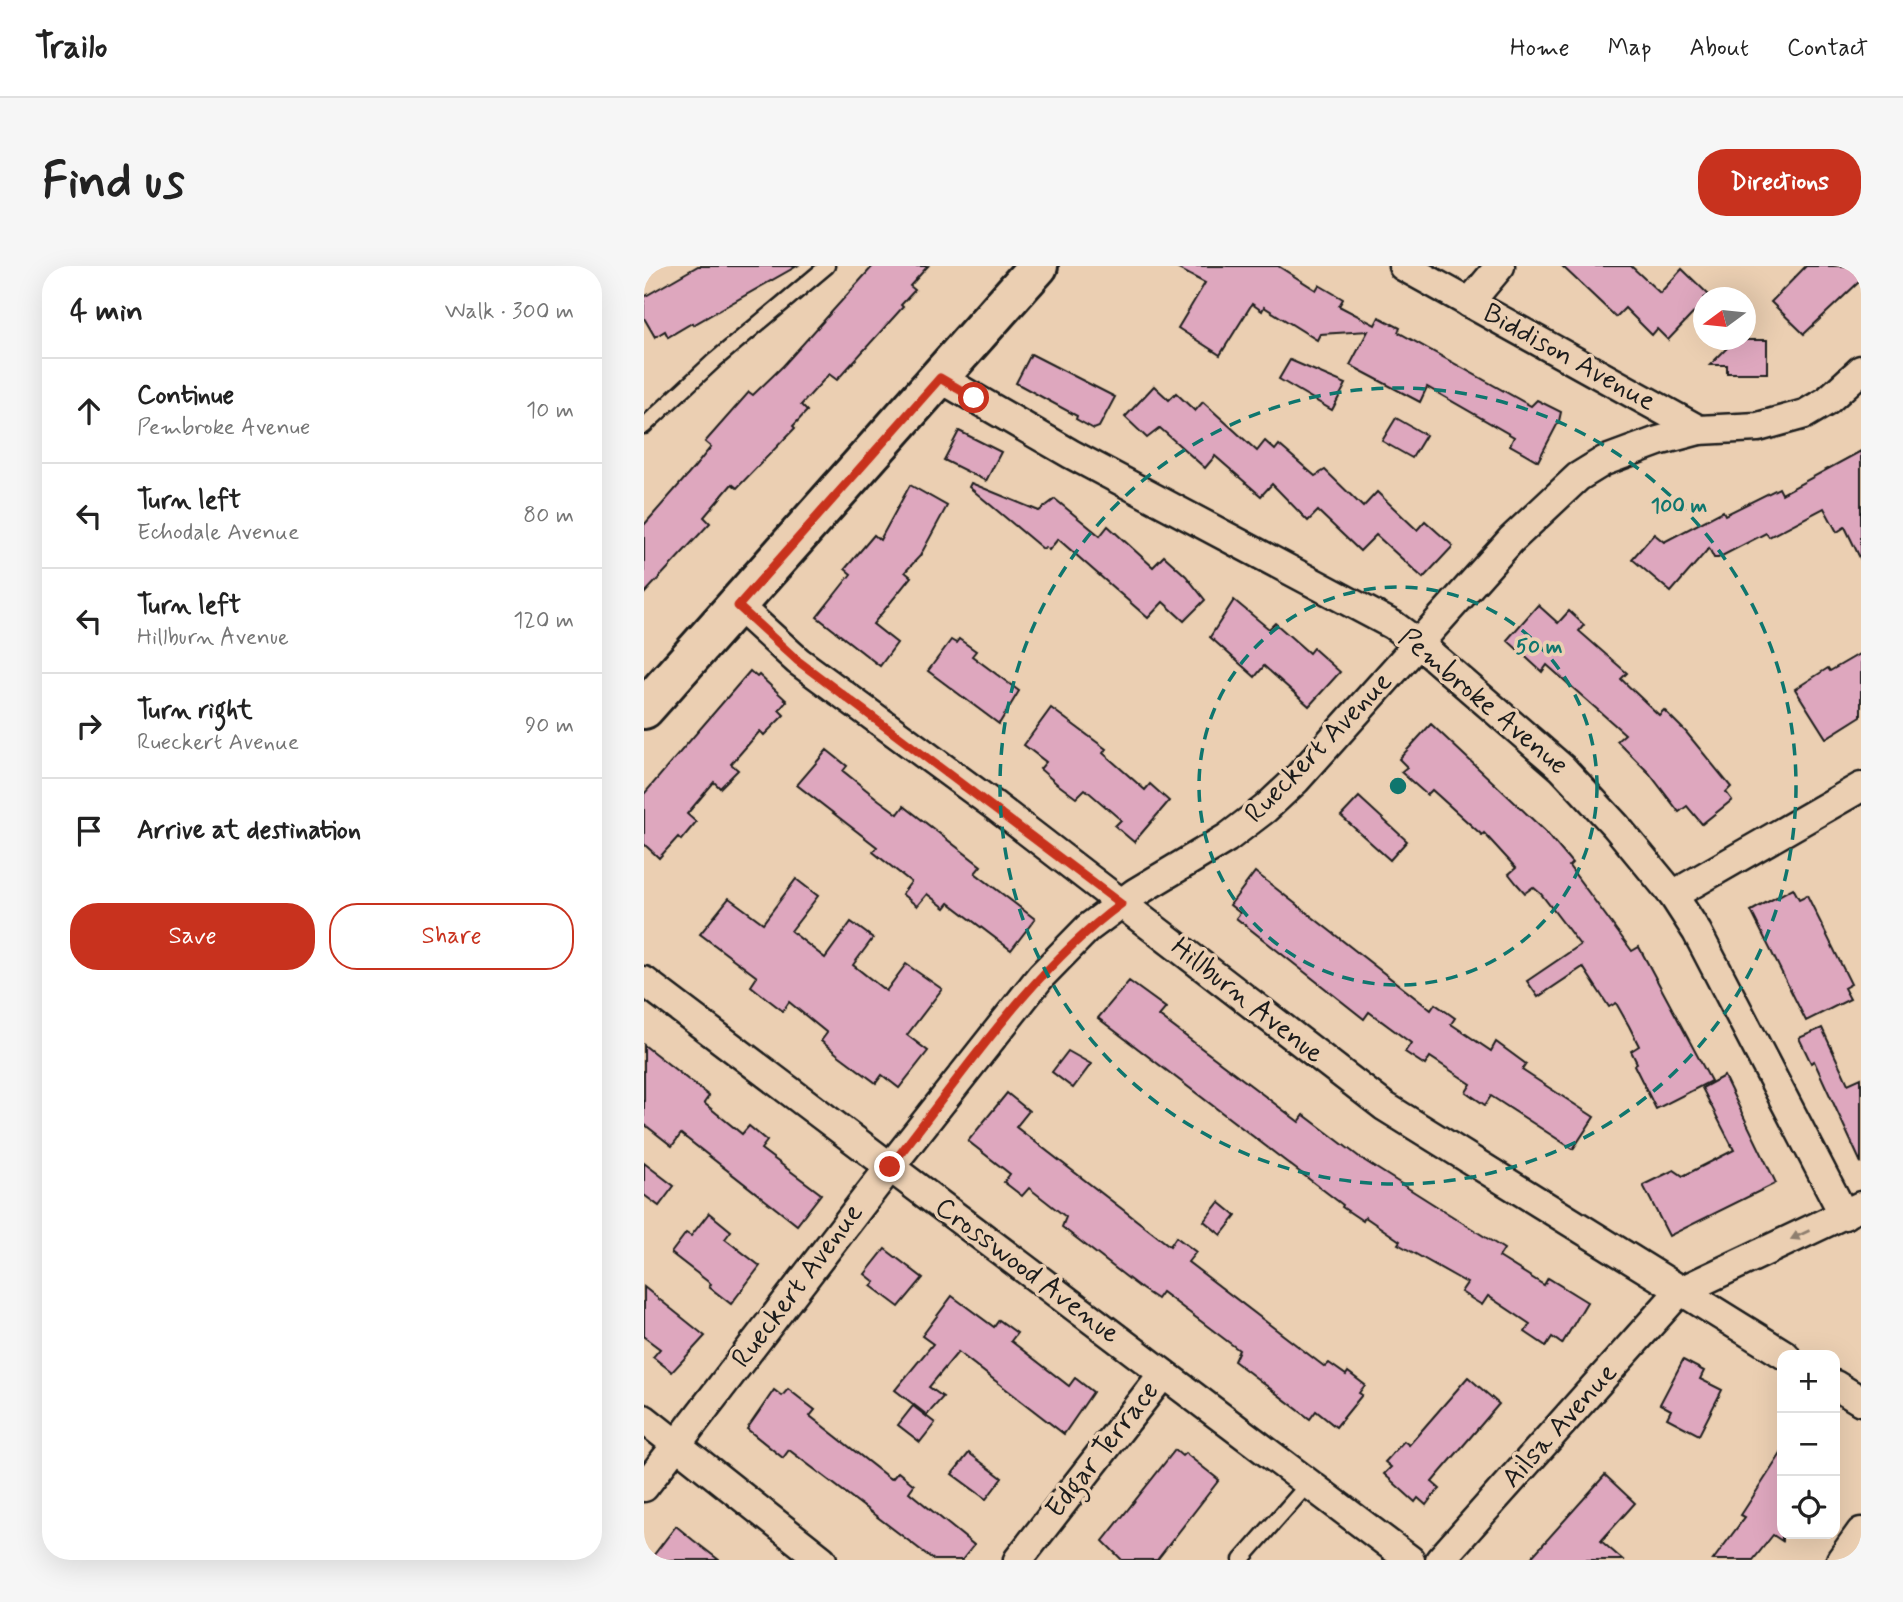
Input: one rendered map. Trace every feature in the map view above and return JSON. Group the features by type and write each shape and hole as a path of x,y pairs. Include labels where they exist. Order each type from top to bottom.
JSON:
{"main road":[{"path":"644,709 940,378 1032,268"}],"street":[{"name":"Biddison Avenue","path":"1403,266 1699,430"},
{"path":"1469,303 1500,266"},
{"path":"1699,430 1725,431 1782,422 1827,401 1861,370"},
{"name":"Pembroke Avenue","path":"940,378 1072,454 1393,625 1419,644 1562,768 1616,826 1673,895 1697,932 1852,1210"},
{"name":"Rueckert Avenue","path":"644,1487 1041,976 1088,928 1121,904 1227,838 1265,809 1419,644 1511,540 1578,477 1604,461 1634,448 1699,430"},
{"name":"Hillburn Avenue","path":"738,606 798,661 1384,1106 1679,1292 1777,1350"},
{"path":"1673,895 1861,787"},
{"name":"Crosswood Avenue","path":"644,981 1410,1560"},
{"path":"1679,1292 1852,1210"},
{"name":"Ailsa Avenue","path":"1440,1560 1679,1292"},
{"name":"Edgar Terrace","path":"1018,1560 1163,1374"},
{"path":"1840,1388 1861,1401"},
{"path":"644,1419 822,1560"},
{"path":"1841,1560 1861,1532"}],"lane":[{"path":"644,426 715,360 827,266"},
{"path":"1241,1560 1309,1483"}],"building":[{"path":"698,266 797,266 693,325 692,323 668,337 665,331 655,337 644,318 644,297"},
{"path":"873,266 928,266 910,286 915,290 901,305 903,307 837,380 829,374 801,405 807,411 793,426 795,428 737,488 732,484 704,517 710,523 644,594 644,525 711,447 705,442 749,392 753,395 783,366"},
{"path":"1173,266 1278,266 1316,290 1319,285 1343,299 1339,306 1375,325 1379,317 1400,328 1398,332 1531,406 1537,400 1561,412 1559,421 1538,461 1510,445 1514,437 1427,387 1420,402 1350,365 1368,331 1320,334 1317,340 1264,307 1262,311 1252,304 1220,355 1178,328 1205,283"},
{"path":"1562,266 1631,266 1660,293 1682,269 1701,287 1693,287 1693,314 1668,340 1657,329 1652,335 1625,308 1616,317"},
{"path":"1806,266 1861,266 1861,280 1804,334 1771,302"},
{"path":"1756,340 1767,340 1767,373 1727,373 1727,365 1710,365 1725,350 1756,350"},
{"path":"1031,354 1115,397 1099,427 1094,429 1076,419 1077,416 1016,383"},
{"path":"1290,360 1346,384 1332,410 1279,379"},
{"path":"1154,386 1169,400 1176,393 1195,411 1203,402 1257,451 1265,441 1275,450 1279,445 1315,476 1325,470 1363,507 1377,492 1417,530 1425,521 1453,546 1423,578 1376,535 1360,551 1318,511 1308,521 1272,484 1261,496 1215,456 1205,468 1160,428 1147,438 1125,417"},
{"path":"1396,418 1426,435 1412,458 1382,441"},
{"path":"959,431 1001,452 986,481 944,460"},
{"path":"1861,451 1861,560 1845,527 1837,532 1824,508 1769,537 1766,533 1718,558 1714,558 1709,548 1671,592 1632,559 1654,534 1664,542 1723,511 1725,515 1779,488 1782,494"},
{"path":"971,483 1039,511 1055,499 1100,536 1108,526 1153,567 1164,556 1186,576 1205,600 1184,621 1163,602 1148,618 1058,539 1049,550 1045,547 1043,549 969,487"},
{"path":"910,485 947,506 920,556 905,572 911,577 873,624 897,643 880,666 817,617 851,574 845,569 874,535 880,540"},
{"path":"1234,600 1269,629 1275,623 1309,653 1313,648 1340,672 1309,706 1264,666 1255,677 1210,637"},
{"path":"1538,605 1558,623 1569,611 1584,625 1579,631 1627,673 1621,679 1659,715 1664,710 1686,732 1731,787 1726,792 1732,800 1702,824 1687,806 1679,812 1649,773 1617,741 1625,734 1547,665 1542,672 1507,640"},
{"path":"959,639 976,651 972,656 1019,691 999,724 928,671 951,640 956,643"},
{"path":"1861,653 1861,716 1826,738 1795,689 1828,668 1830,671"},
{"path":"750,671 757,677 759,675 787,701 779,710 784,715 764,735 760,731 731,764 738,770 720,788 714,782 687,814 696,822 681,840 678,837 659,858 644,844 644,794"},
{"path":"1051,708 1106,749 1103,753 1145,790 1150,784 1169,801 1134,842 1115,826 1121,820 1085,789 1076,798 1056,783 1040,769 1046,762 1024,745"},
{"path":"1431,724 1545,831 1572,863 1569,866 1632,951 1639,947 1711,1081 1656,1109 1634,1065 1637,1063 1631,1051 1639,1046 1629,1026 1616,1003 1609,1007 1583,967 1538,997 1527,981 1580,945 1541,894 1533,887 1525,893 1517,884 1509,874 1516,868 1484,833 1482,835 1432,790 1427,795 1401,772 1407,767 1399,759"},
{"path":"827,750 847,766 843,771 879,800 898,814 904,806 981,866 975,873 1035,919 1011,950 949,903 945,908 927,894 917,906 902,894 911,882 873,852 877,847 797,785"},
{"path":"1359,797 1407,841 1390,860 1341,816"},
{"path":"1255,872 1431,1010 1435,1004 1455,1018 1451,1024 1491,1051 1496,1042 1526,1064 1522,1070 1594,1117 1573,1149 1491,1096 1485,1105 1466,1092 1471,1084 1430,1057 1425,1065 1405,1052 1411,1043 1369,1012 1364,1019 1236,918 1240,913 1230,905"},
{"path":"796,879 818,896 791,931 825,958 851,922 873,938 853,965 886,991 906,964 942,989 907,1035 928,1051 899,1088 882,1075 876,1083 837,1054 821,1041 827,1033 789,1002 783,1011 766,998 751,986 757,977 700,934 729,898 763,923"},
{"path":"1793,888 1799,899 1807,895 1851,984 1844,988 1850,999 1806,1021 1751,911"},
{"path":"1129,981 1166,1008 1159,1016 1299,1122 1304,1115 1362,1159 1504,1249 1499,1257 1544,1285 1548,1278 1587,1302 1562,1344 1552,1337 1546,1346 1525,1332 1530,1324 1488,1296 1482,1305 1461,1292 1467,1283 1398,1244 1400,1241 1365,1217 1363,1221 1342,1207 1343,1205 1098,1018"},
{"path":"1822,1028 1848,1084 1861,1078 1861,1163 1814,1061 1811,1063 1799,1038"},
{"path":"644,1045 709,1096 704,1103 742,1134 749,1126 767,1141 761,1149 821,1194 797,1225 681,1134 672,1146 644,1124"},
{"path":"1068,1051 1091,1064 1073,1088 1052,1072"},
{"path":"1724,1076 1776,1183 1669,1236 1643,1185 1674,1170 1683,1176 1734,1150 1702,1088"},
{"path":"1007,1093 1029,1111 1016,1127 1170,1246 1176,1237 1196,1252 1188,1262 1325,1367 1329,1363 1346,1375 1348,1372 1365,1385 1359,1393 1362,1395 1336,1427 1316,1411 1310,1419 1234,1361 1239,1350 1162,1292 1157,1299 1142,1289 1062,1227 1066,1217 1029,1188 1022,1196 1004,1182 1010,1174 968,1141"},
{"path":"644,1163 674,1186 659,1206 644,1195"},
{"path":"1219,1202 1236,1216 1221,1235 1204,1221"},
{"path":"709,1213 731,1231 725,1239 760,1266 731,1304 709,1287 711,1284 671,1253 686,1233 691,1236"},
{"path":"885,1249 923,1278 899,1307 871,1286 875,1282 865,1274"},
{"path":"644,1287 705,1336 672,1372 653,1357 660,1349 644,1337"},
{"path":"952,1296 994,1327 999,1320 1017,1333 1011,1341 1069,1386 1075,1378 1093,1392 1064,1434 958,1352 929,1387 943,1397 927,1415 895,1390 933,1344 922,1336"},
{"path":"1683,1360 1704,1371 1700,1379 1722,1390 1699,1435 1667,1418 1671,1410 1660,1404"},
{"path":"1468,1377 1499,1404 1432,1482 1440,1489 1426,1505 1418,1498 1415,1502 1384,1474 1391,1467 1385,1462 1404,1441 1409,1445"},
{"path":"788,1389 815,1410 810,1416 889,1478 892,1479 898,1472 914,1485 909,1492 974,1545 962,1560 934,1560 789,1450 783,1458 747,1429 774,1390 782,1396"},
{"path":"913,1406 935,1423 920,1442 898,1425"},
{"path":"1175,1450 1182,1456 1185,1453 1219,1480 1157,1560 1122,1560 1103,1541"},
{"path":"969,1453 1002,1478 986,1499 952,1474"},
{"path":"1777,1460 1777,1538 1773,1535 1753,1560 1713,1560 1745,1517 1741,1515"},
{"path":"1605,1475 1635,1503 1601,1541 1623,1560 1529,1560"},
{"path":"676,1526 693,1540 719,1560 650,1560"}],"route":[{"path":"890,1167 1041,976 1088,928 1121,904 995,806 798,661 738,606 940,378 974,398"}]}
